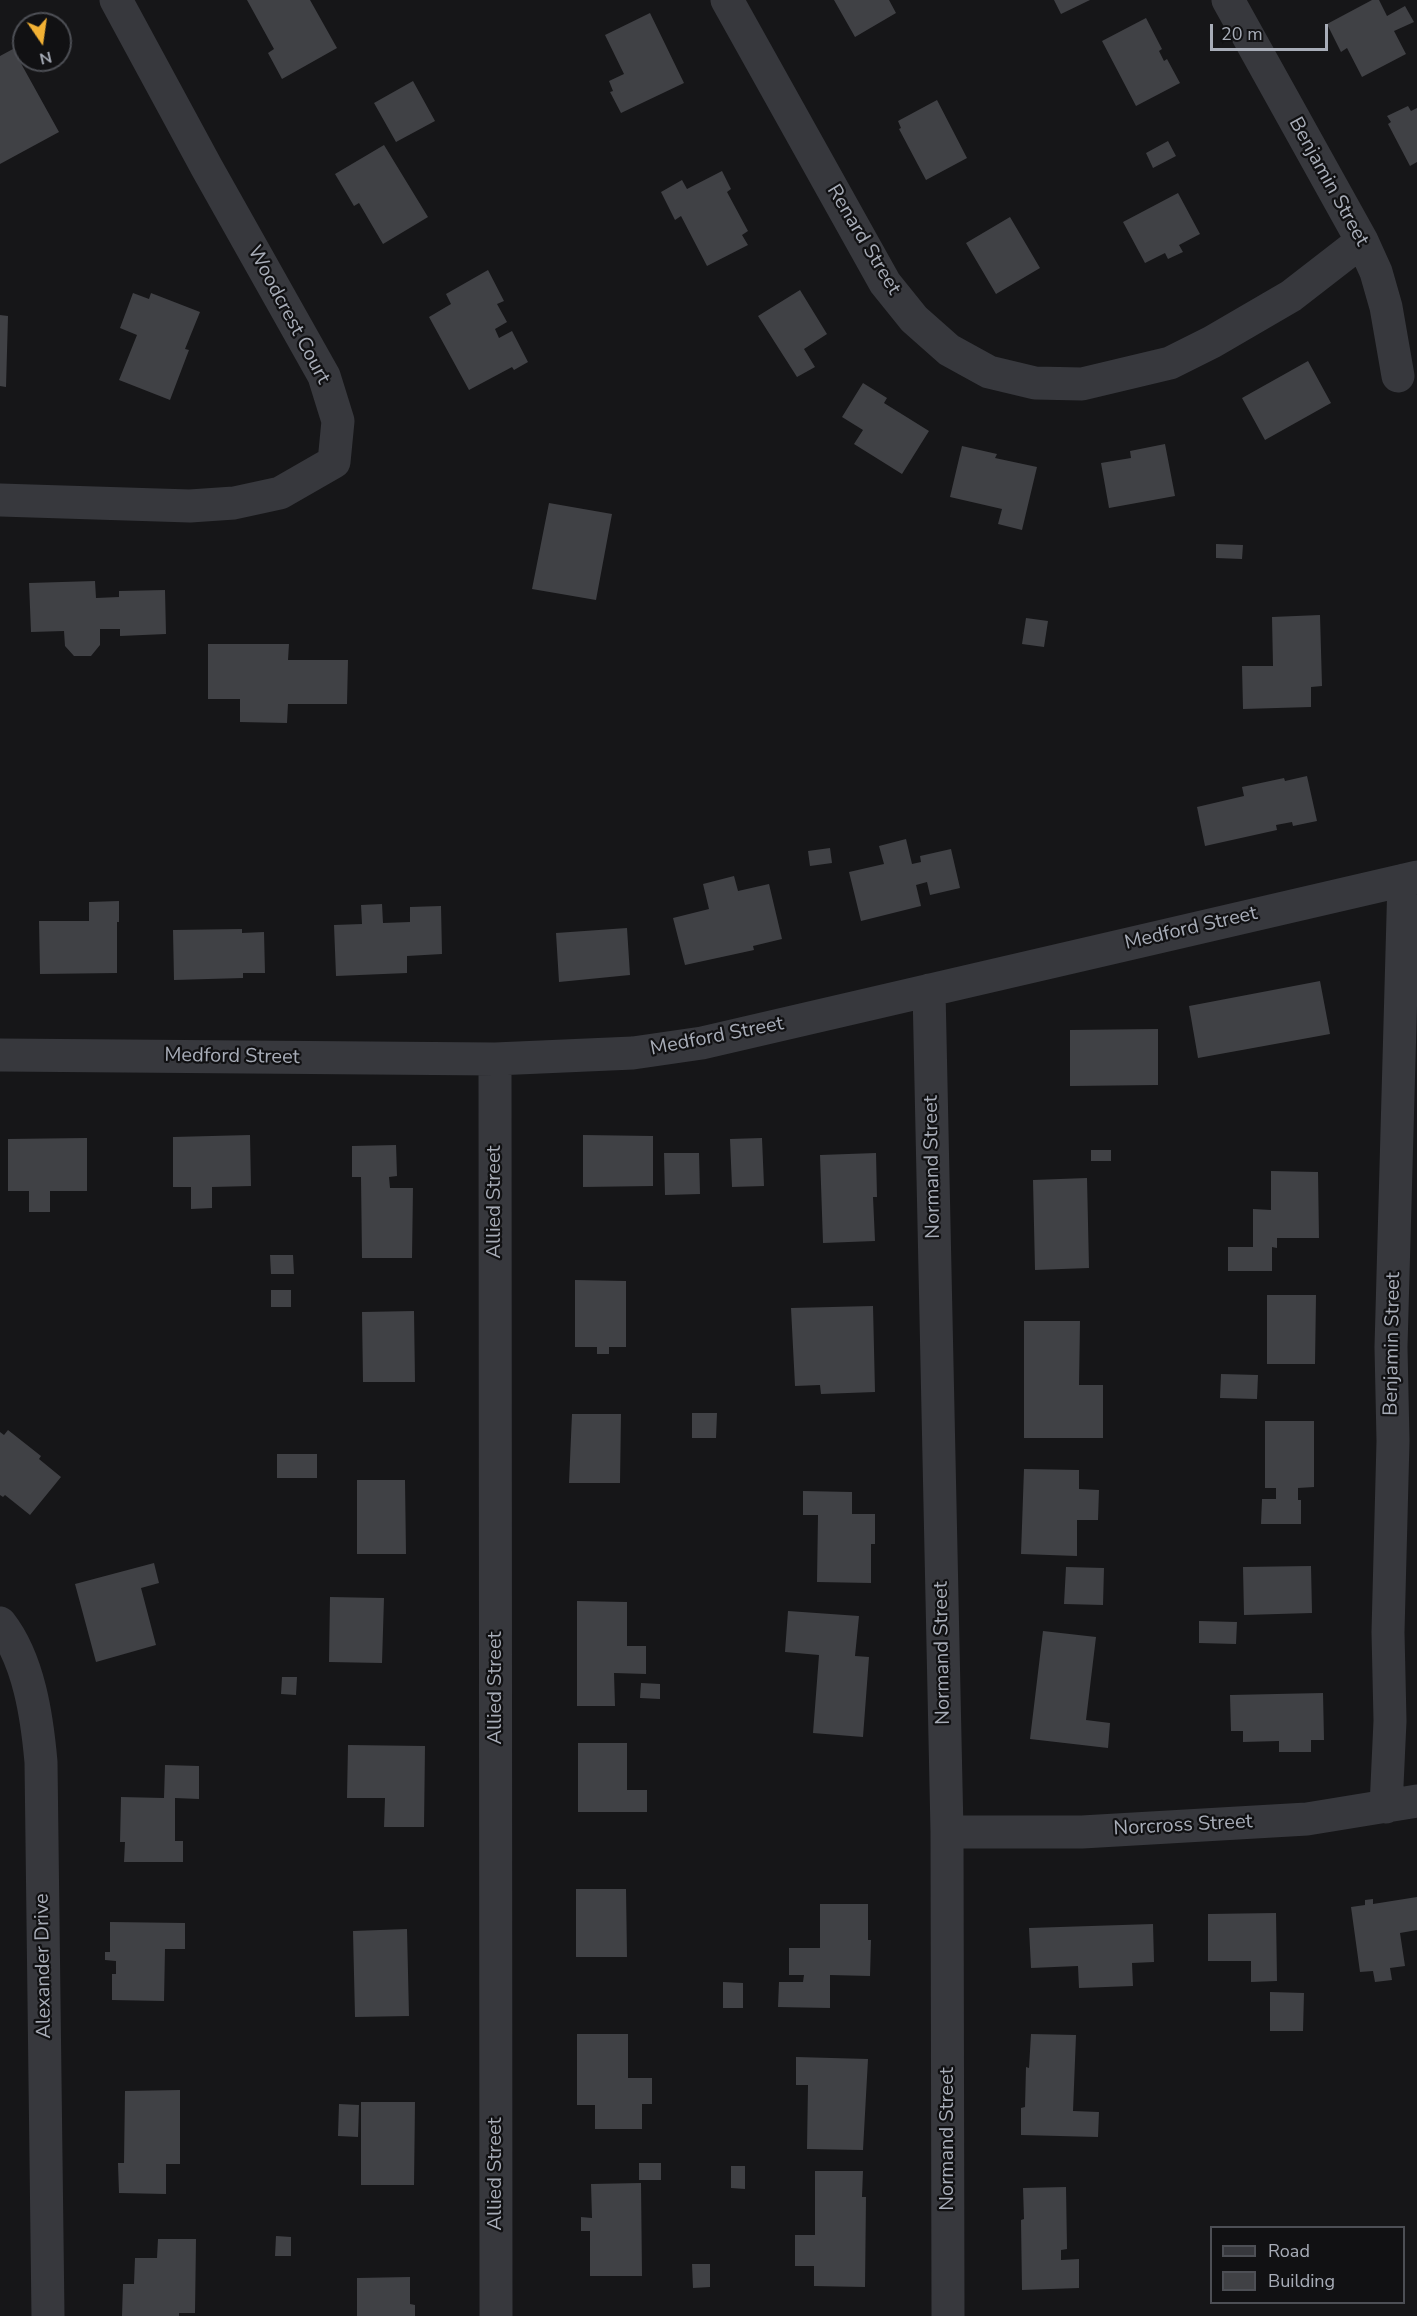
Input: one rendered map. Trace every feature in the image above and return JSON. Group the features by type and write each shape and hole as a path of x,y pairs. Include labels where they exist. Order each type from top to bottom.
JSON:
{"street":[{"name":"Woodcrest Court","path":"0,500 190,506 234,503 280,493 334,462 338,421 324,376 116,0"},
{"name":"Renard Street","path":"727,0 885,283 914,319 949,350 989,372 1035,383 1082,384 1170,363 1212,342 1291,296 1362,241"},
{"name":"Benjamin Street","path":"1228,0 1362,241 1376,272 1386,307 1398,376"},
{"name":"Benjamin Street","path":"1402,1804 1393,1441 1404,1345 1410,879"},
{"name":"Medford Street","path":"0,1055 495,1059 633,1053 702,1043 1410,879"},
{"name":"Normand Street","path":"929,990 947,1833 948,2316"},
{"name":"Allied Street","path":"495,1059 496,2316"},
{"name":"Alexander Drive","path":"0,1623 25,1672 37,1716 41,1762 48,2316"},
{"name":"Norcross Street","path":"947,1833 1082,1832 1295,1820 1402,1804"}],"building":[{"path":"247,0 310,0 337,48 282,79 268,53 274,49"},
{"path":"834,0 889,0 896,13 855,37"},
{"path":"1054,0 1090,0 1061,14"},
{"path":"1372,0 1379,0 1387,16 1405,6 1414,22 1394,31 1406,54 1362,77 1347,48 1341,52 1327,24"},
{"path":"650,13 684,83 621,113 610,92 613,91 609,81 624,74 605,35"},
{"path":"1146,18 1162,49 1159,51 1164,61 1167,59 1180,83 1136,106 1102,41"},
{"path":"12,50 12,72 26,72 59,132 0,164 0,56"},
{"path":"413,81 435,121 396,142 374,103"},
{"path":"937,100 967,158 926,180 899,129 901,128 898,121"},
{"path":"1408,106 1411,111 1417,108 1417,162 1410,166 1388,124 1391,122 1387,116"},
{"path":"1168,141 1176,156 1153,168 1146,153"},
{"path":"384,145 428,217 383,244 359,203 354,206 335,174"},
{"path":"722,171 731,189 727,192 748,231 742,235 748,245 707,266 681,216 675,220 661,192 682,180 687,189"},
{"path":"1178,193 1200,234 1179,245 1183,252 1168,259 1165,253 1145,263 1123,222"},
{"path":"1010,217 1040,268 996,294 966,243"},
{"path":"488,270 504,301 497,304 507,322 495,329 499,338 512,331 528,362 514,370 512,367 469,390 429,317 451,304 446,294"},
{"path":"800,290 827,334 804,349 815,367 797,377 758,316"},
{"path":"133,293 149,299 151,293 200,312 185,349 189,350 170,400 119,380 137,335 120,328"},
{"path":"0,315 8,316 6,387 0,386"},
{"path":"1308,361 1331,403 1265,440 1242,398"},
{"path":"863,383 887,398 884,403 929,431 902,474 854,444 863,430 842,417"},
{"path":"1165,444 1175,496 1109,508 1101,463 1131,458 1130,451"},
{"path":"962,446 997,454 995,458 1037,467 1022,530 998,524 1002,509 950,497"},
{"path":"549,503 612,514 596,600 532,589"},
{"path":"1216,544 1243,545 1242,559 1216,558"},
{"path":"95,581 96,598 119,597 119,591 165,590 166,634 120,636 120,629 100,629 100,645 91,656 74,656 65,646 64,631 31,632 29,583"},
{"path":"1320,615 1322,686 1311,687 1311,707 1243,709 1242,666 1273,666 1272,617"},
{"path":"1026,618 1048,621 1044,647 1022,644"},
{"path":"208,644 289,644 288,660 348,660 347,704 288,704 287,723 240,722 240,699 208,699"},
{"path":"1307,776 1317,821 1293,826 1292,822 1276,825 1277,830 1205,846 1197,807 1244,796 1242,787 1284,778 1285,781"},
{"path":"906,839 912,864 921,862 920,856 951,849 960,888 930,895 927,882 916,885 921,906 861,921 849,872 884,864 879,846"},
{"path":"830,848 832,863 810,866 808,851"},
{"path":"734,876 738,891 769,884 782,939 753,946 754,950 685,965 673,918 709,909 703,884"},
{"path":"119,901 117,973 40,974 39,921 89,921 89,902"},
{"path":"382,904 383,923 410,922 410,907 441,906 442,954 407,956 407,973 336,976 334,925 362,924 361,905"},
{"path":"627,928 630,975 559,982 556,933"},
{"path":"242,929 242,933 264,932 265,973 243,973 243,978 174,980 173,930"},
{"path":"1320,981 1330,1034 1198,1058 1189,1006"},
{"path":"1158,1029 1158,1085 1070,1086 1070,1030"},
{"path":"250,1135 251,1186 212,1187 212,1208 191,1209 191,1187 173,1187 173,1137"},
{"path":"583,1135 653,1136 653,1186 583,1187"},
{"path":"87,1138 87,1191 50,1191 50,1212 29,1212 29,1191 8,1191 8,1139"},
{"path":"762,1138 764,1186 732,1187 730,1139"},
{"path":"396,1145 397,1176 389,1177 390,1188 413,1188 412,1258 362,1258 361,1177 352,1177 352,1146"},
{"path":"1091,1150 1111,1150 1111,1161 1091,1161"},
{"path":"664,1153 699,1153 700,1194 665,1195"},
{"path":"876,1153 877,1197 873,1197 875,1241 823,1243 820,1155"},
{"path":"1271,1171 1318,1172 1319,1238 1277,1238 1277,1248 1272,1247 1272,1271 1228,1271 1228,1247 1253,1247 1253,1209 1271,1210"},
{"path":"1087,1178 1089,1268 1035,1270 1033,1180"},
{"path":"270,1255 293,1255 294,1274 271,1274"},
{"path":"575,1280 626,1281 626,1347 609,1347 609,1354 597,1354 597,1347 575,1347"},
{"path":"271,1290 291,1290 291,1307 271,1307"},
{"path":"1267,1295 1316,1295 1315,1364 1267,1364"},
{"path":"873,1306 875,1392 821,1394 820,1385 795,1386 791,1308"},
{"path":"414,1311 415,1382 363,1382 362,1312"},
{"path":"1024,1321 1080,1321 1079,1385 1103,1385 1103,1438 1024,1438"},
{"path":"1221,1374 1258,1375 1257,1399 1220,1398"},
{"path":"692,1413 717,1413 716,1438 692,1438"},
{"path":"572,1414 621,1414 620,1483 569,1483"},
{"path":"1265,1421 1314,1421 1314,1487 1298,1488 1298,1500 1301,1500 1301,1524 1261,1524 1262,1499 1276,1499 1276,1488 1265,1488"},
{"path":"8,1430 41,1456 39,1459 61,1477 30,1515 5,1495 3,1497 0,1495 0,1432 4,1435"},
{"path":"277,1454 317,1454 317,1478 277,1478"},
{"path":"1024,1469 1079,1470 1079,1489 1099,1490 1098,1520 1077,1520 1077,1556 1021,1554"},
{"path":"357,1480 405,1480 406,1554 357,1554"},
{"path":"803,1491 852,1492 852,1514 875,1514 875,1544 871,1544 871,1583 817,1582 818,1515 803,1515"},
{"path":"154,1563 159,1583 141,1588 156,1645 96,1662 75,1584"},
{"path":"1311,1566 1312,1613 1244,1615 1243,1567"},
{"path":"1066,1567 1104,1568 1103,1605 1064,1604"},
{"path":"330,1597 384,1598 382,1663 329,1662"},
{"path":"577,1601 627,1602 627,1646 646,1646 646,1674 614,1673 615,1706 577,1706"},
{"path":"788,1611 859,1616 855,1656 869,1657 863,1737 813,1733 819,1655 785,1652"},
{"path":"1199,1621 1237,1622 1236,1644 1199,1643"},
{"path":"1043,1631 1096,1637 1086,1720 1110,1723 1108,1748 1030,1739"},
{"path":"282,1677 297,1677 296,1695 281,1694"},
{"path":"641,1683 660,1684 660,1699 640,1698"},
{"path":"1323,1693 1324,1740 1311,1740 1311,1752 1279,1752 1279,1741 1243,1742 1243,1731 1231,1731 1230,1695"},
{"path":"578,1743 627,1743 627,1790 647,1790 647,1812 578,1812"},
{"path":"348,1745 425,1746 424,1827 384,1827 385,1798 347,1798"},
{"path":"165,1765 199,1766 199,1799 175,1798 175,1841 183,1841 183,1862 124,1862 125,1842 120,1842 121,1797 164,1798"},
{"path":"576,1889 626,1889 627,1957 576,1957"},
{"path":"1417,1897 1417,1930 1400,1933 1405,1966 1390,1968 1392,1980 1375,1982 1373,1971 1360,1972 1351,1907 1365,1905 1365,1900 1373,1899 1373,1904"},
{"path":"820,1904 868,1904 868,1940 871,1940 870,1976 830,1975 830,2008 778,2007 779,1982 803,1982 804,1975 789,1975 789,1948 820,1948"},
{"path":"1276,1913 1277,1981 1251,1982 1251,1961 1208,1961 1208,1914"},
{"path":"110,1922 185,1923 185,1949 165,1949 164,2001 112,2000 112,1974 116,1974 116,1961 105,1960 105,1952 110,1952"},
{"path":"1153,1924 1154,1962 1132,1963 1133,1986 1079,1988 1078,1966 1031,1968 1029,1928"},
{"path":"407,1929 409,2016 355,2017 353,1931"},
{"path":"723,1982 743,1983 743,2008 723,2008"},
{"path":"1270,1992 1304,1993 1303,2031 1270,2031"},
{"path":"577,2034 628,2034 628,2078 652,2078 652,2104 642,2104 642,2129 595,2129 595,2105 577,2105"},
{"path":"1031,2034 1076,2035 1073,2111 1099,2112 1098,2137 1021,2135 1021,2108 1025,2107 1026,2067 1029,2068"},
{"path":"796,2057 868,2059 863,2150 807,2149 808,2085 796,2085"},
{"path":"180,2090 180,2164 166,2164 166,2194 119,2193 118,2163 124,2163 125,2091"},
{"path":"361,2102 415,2102 414,2185 361,2185"},
{"path":"339,2104 359,2105 358,2137 338,2136"},
{"path":"639,2163 661,2163 661,2180 639,2180"},
{"path":"731,2166 745,2166 745,2189 731,2188"},
{"path":"815,2171 863,2171 862,2197 866,2197 865,2287 814,2286 814,2266 795,2266 795,2235 815,2235"},
{"path":"641,2183 642,2276 590,2276 590,2231 581,2231 581,2217 592,2218 591,2184"},
{"path":"1066,2187 1067,2249 1061,2250 1061,2260 1079,2259 1079,2288 1022,2290 1023,2188"},
{"path":"276,2236 291,2237 291,2256 275,2256"},
{"path":"158,2239 196,2239 195,2313 179,2313 179,2316 122,2316 123,2284 134,2284 135,2258 157,2258"},
{"path":"692,2264 710,2264 710,2287 693,2288"},
{"path":"410,2277 410,2304 415,2305 415,2316 357,2316 357,2278"}]}
